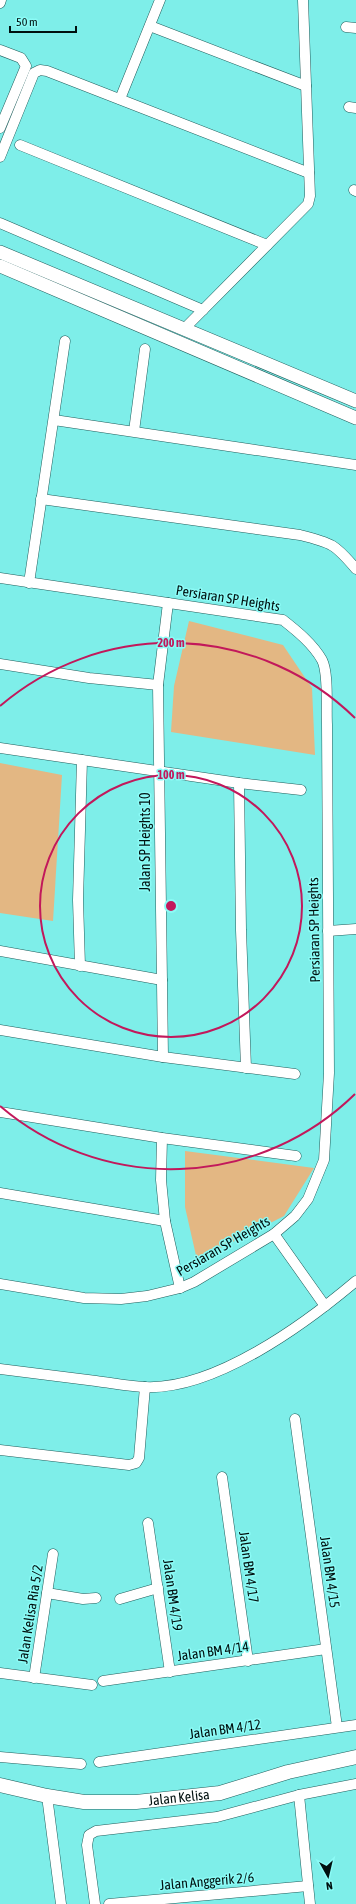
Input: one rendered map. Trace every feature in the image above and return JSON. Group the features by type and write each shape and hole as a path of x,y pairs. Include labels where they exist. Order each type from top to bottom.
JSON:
{"main road":[{"name":"Jalan Kelisa","path":"0,1785 47,1796 84,1802 136,1802 196,1796 238,1788 288,1772 356,1757"}],"street":[{"path":"120,99 160,0"},
{"path":"184,329 308,204 310,196 303,0"},
{"path":"150,26 306,86"},
{"path":"0,50 21,58 26,66 0,128"},
{"path":"0,157 34,73 40,70 48,71 309,173"},
{"path":"20,146 267,245"},
{"path":"0,223 203,310"},
{"path":"0,252 356,401"},
{"path":"0,266 356,418"},
{"path":"29,583 66,341"},
{"path":"134,431 145,349"},
{"path":"54,420 356,465"},
{"path":"41,499 300,535 327,542 339,549 356,569"},
{"name":"Persiaran SP Heights","path":"0,578 283,620 297,631 322,661 325,673 327,724 330,1073 324,1160 308,1199 295,1216 274,1234 194,1282 180,1288 147,1296 121,1299 84,1298 0,1284"},
{"name":"Jalan SP Heights 10","path":"163,1057 159,877 158,685 168,603"},
{"path":"0,664 89,678 158,685"},
{"path":"0,748 240,783 301,790"},
{"path":"80,966 78,900 82,760"},
{"path":"240,783 241,930 246,1068"},
{"path":"328,931 356,929"},
{"path":"0,951 162,980"},
{"path":"0,1030 163,1057 295,1074"},
{"path":"0,1112 162,1138 296,1156"},
{"path":"162,1138 161,1180 164,1221 180,1288"},
{"path":"0,1194 164,1221"},
{"path":"274,1234 325,1306"},
{"path":"0,1368 145,1387 183,1383 231,1365 270,1344 325,1306 356,1280"},
{"path":"0,1450 129,1465 136,1462 138,1458 145,1387"},
{"name":"Jalan BM 4/15","path":"295,1420 337,1728"},
{"name":"Jalan BM 4/17","path":"222,1477 248,1661"},
{"name":"Jalan BM 4/19","path":"148,1523 170,1672"},
{"name":"Jalan Kelisa Ria 5/2","path":"34,1678 53,1554"},
{"path":"120,1599 158,1588"},
{"path":"47,1593 83,1599 96,1598"},
{"name":"Jalan BM 4/14","path":"103,1681 326,1649"},
{"path":"0,1673 92,1685"},
{"name":"Jalan BM 4/12","path":"98,1762 356,1725"},
{"path":"0,1757 81,1764"},
{"path":"95,1904 87,1845 89,1835 96,1831 217,1817 299,1795 356,1784"},
{"path":"299,1795 310,1904"},
{"path":"47,1796 61,1904"},
{"name":"Jalan Anggerik 2/6","path":"109,1904 308,1886"}],"shaded area":[{"path":"189,621 283,645 312,688 315,755 171,732 174,686"},
{"path":"0,763 62,775 53,921 0,913"},
{"path":"185,1151 314,1168 284,1216 197,1260 185,1207"}]}
